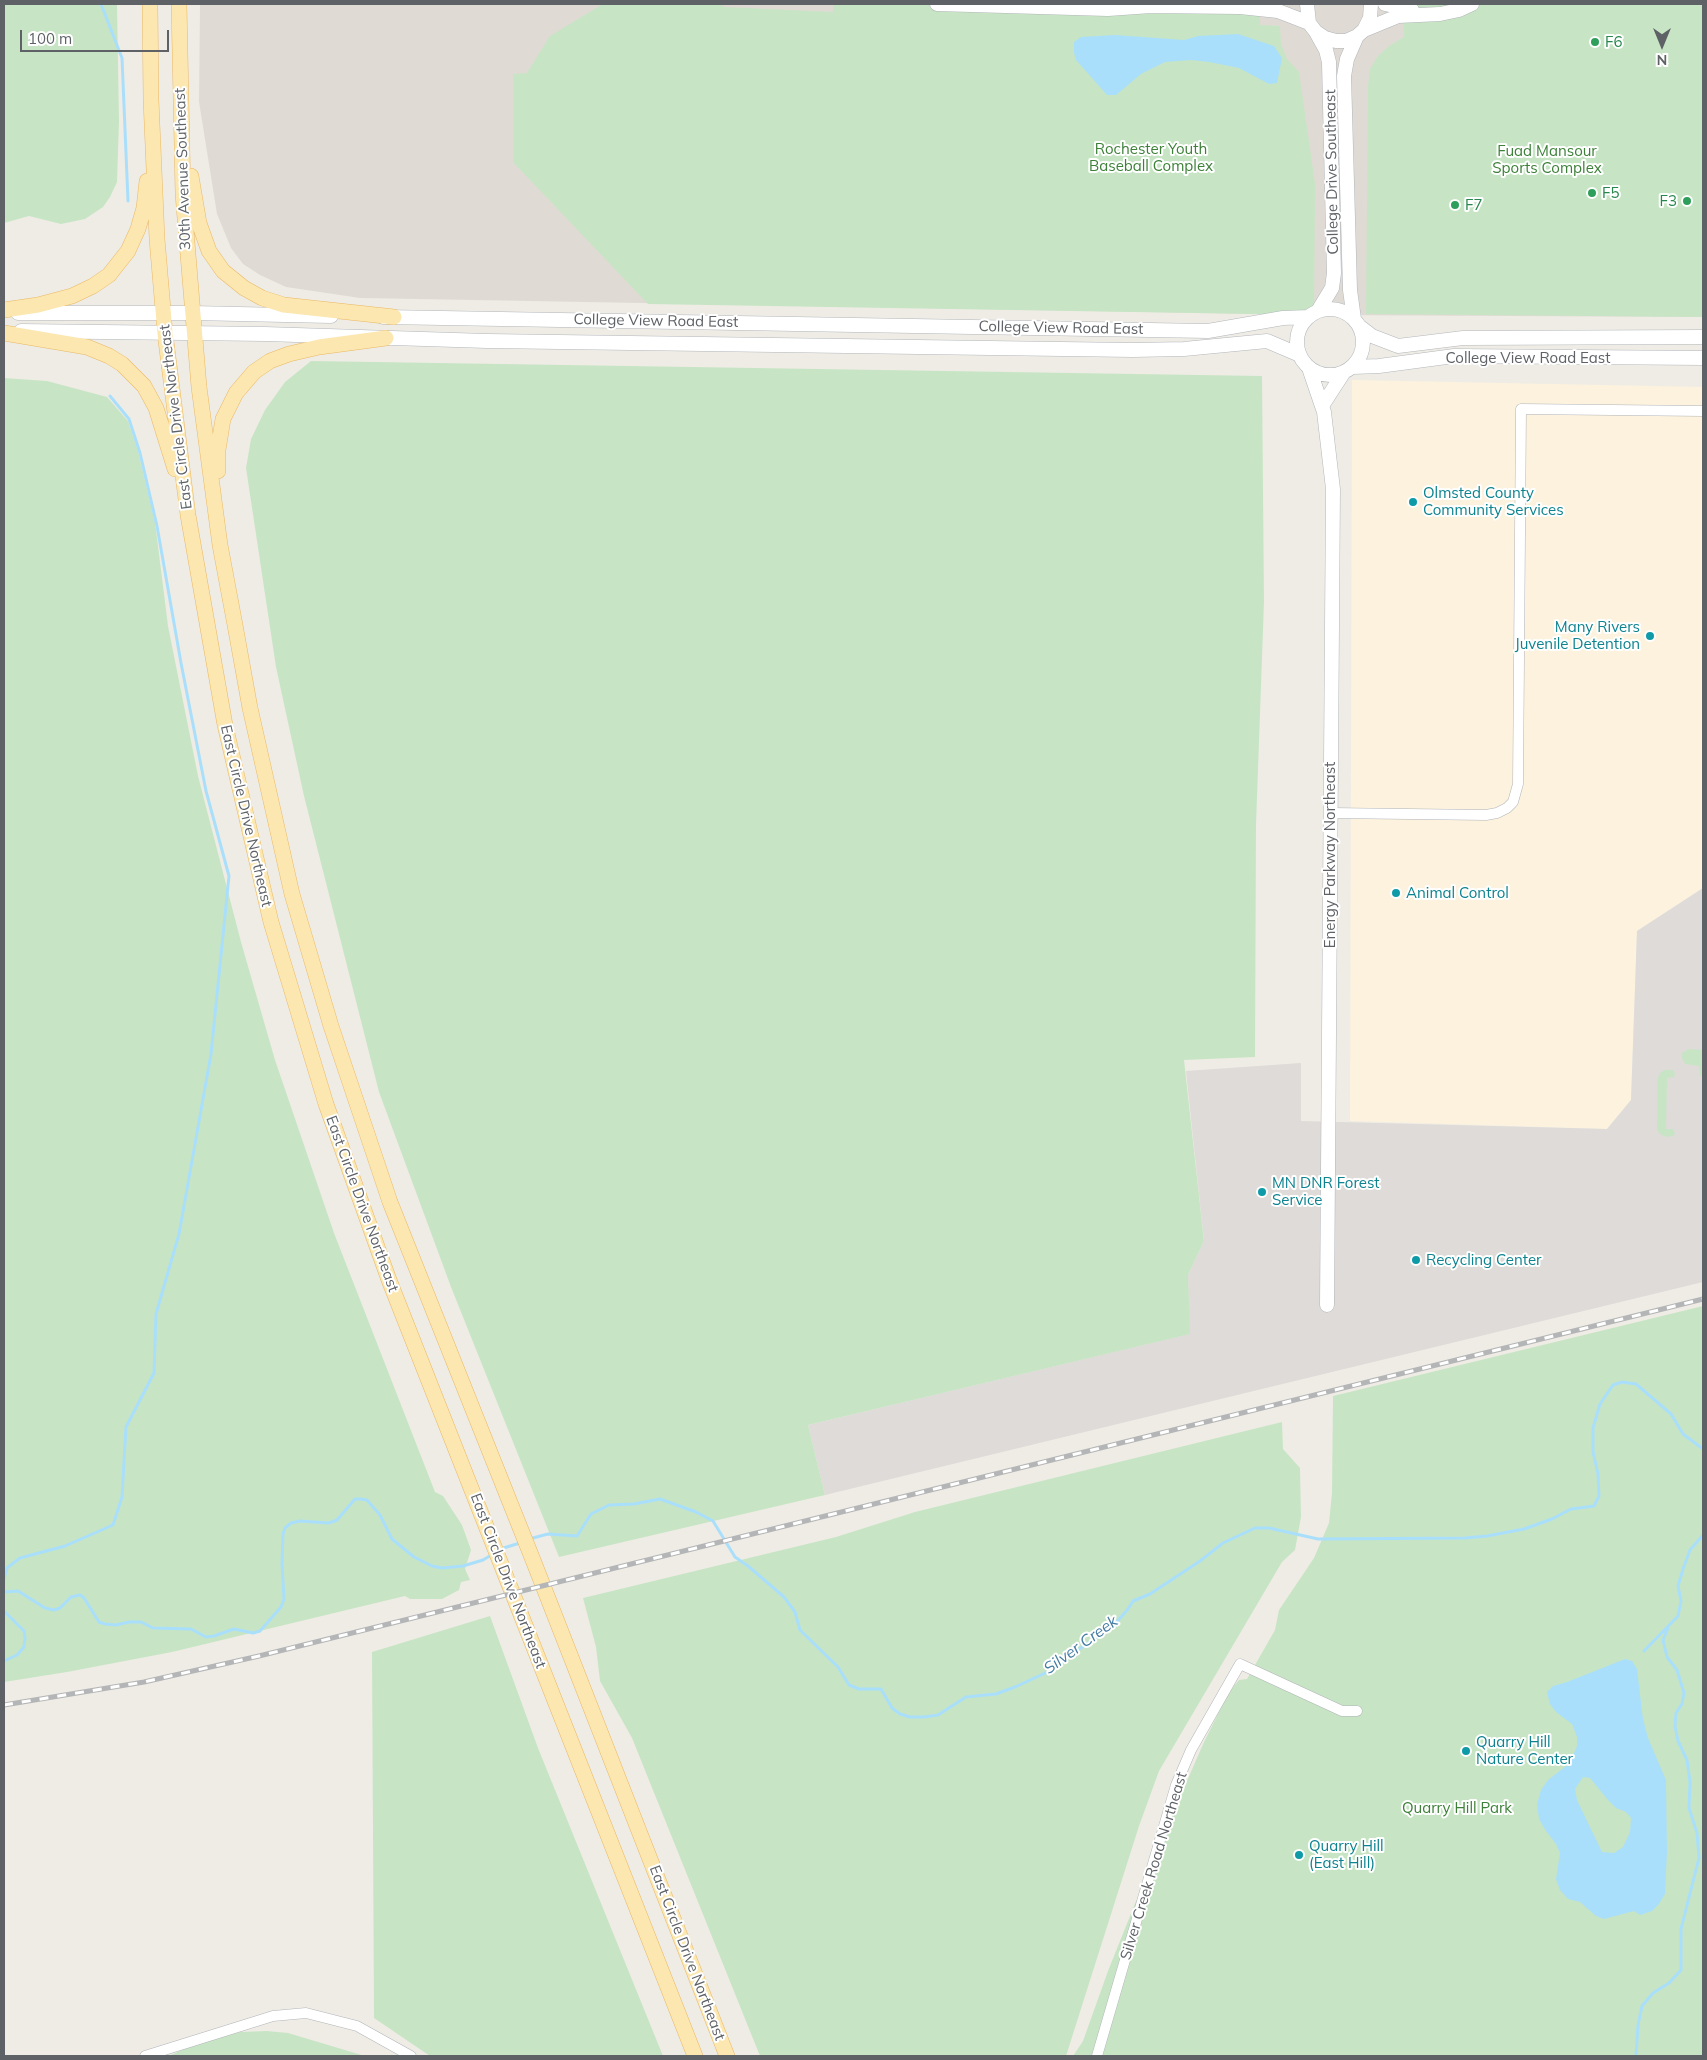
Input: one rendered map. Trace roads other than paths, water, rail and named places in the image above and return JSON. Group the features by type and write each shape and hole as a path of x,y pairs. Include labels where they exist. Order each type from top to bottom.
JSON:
{"main road":[{"name":"30th Avenue Southeast","path":"150,4 151,100 157,239 164,313"},
{"name":"30th Avenue Southeast","path":"179,4 180,105 184,203 194,333"},
{"path":"937,4 1108,9 1144,5 1240,7 1278,11 1312,27 1325,38 1336,41 1346,41 1398,16 1440,14 1459,10 1472,4"},
{"path":"1240,7 1270,4"},
{"name":"College Drive Southeast","path":"1307,4 1312,27 1326,50 1330,78 1334,273 1332,288 1313,314"},
{"name":"College Drive Southeast","path":"1357,323 1350,290 1344,76 1347,59 1370,18 1371,4"},
{"path":"1386,4 1397,8 1440,14"},
{"path":"4,312 72,296 93,286 109,275 120,264 132,244 144,208 149,160 151,100"},
{"path":"180,105 199,223 209,251 223,271 244,288 262,298 284,305 394,317"},
{"path":"1322,406 1348,369 1361,355 1363,348 1362,333 1357,323 1346,313 1337,310 1313,314 1301,326 1298,335 1297,345 1300,355 1309,368 1320,374 1332,375 1348,369"},
{"name":"College View Road East","path":"4,312 192,313 1208,331 1313,314"},
{"name":"East Circle Drive Northeast","path":"164,313 188,515 207,630 235,771 271,922 303,1032 343,1155 386,1271 695,2056"},
{"name":"College View Road East","path":"1357,323 1372,336 1398,346 1463,338 1703,337"},
{"path":"4,332 87,347 109,356 132,373 144,386 156,408 188,515"},
{"name":"College View Road East","path":"4,332 194,333 386,338 1133,350 1184,349 1267,342 1300,355"},
{"name":"East Circle Drive Northeast","path":"194,333 199,387 220,545 250,708 292,894 331,1026 390,1202 533,1560 727,2056"},
{"path":"220,545 217,465 219,438 227,410 240,388 260,368 289,354 319,347 386,338"},
{"name":"College View Road East","path":"1348,369 1454,356 1703,358"},
{"name":"Energy Parkway Northeast","path":"1309,368 1322,406 1333,489 1327,1305"}],"street":[{"path":"1331,813 1486,815 1508,808 1516,795 1518,778 1521,409 1703,411"},
{"name":"Silver Creek Road Northeast","path":"1097,2056 1176,1786 1192,1750 1240,1664 1342,1710 1357,1711"},
{"path":"145,2056 273,2016 306,2013 357,2026 411,2056"}],"water":[{"path":"1238,34 1274,46 1282,58 1277,83 1269,84 1239,68 1191,60 1165,62 1141,74 1116,95 1107,95 1076,60 1074,53 1074,42 1081,37 1115,35 1184,40 1198,36"},
{"path":"1625,1659 1632,1661 1637,1669 1643,1719 1648,1738 1666,1780 1667,1852 1665,1894 1652,1911 1640,1915 1634,1911 1604,1919 1596,1916 1580,1902 1568,1899 1560,1890 1556,1879 1560,1853 1539,1819 1537,1804 1541,1790 1548,1780 1570,1763 1577,1746 1577,1737 1572,1724 1556,1712 1550,1704 1547,1692 1553,1686","holes":["1583,1777 1590,1778 1616,1808 1626,1812 1631,1818 1630,1832 1623,1847 1614,1853 1602,1852 1577,1800 1575,1789"]}],"waterway":[{"path":"101,4 122,58 128,201"},
{"path":"4,1579 7,1568 20,1558 65,1546 113,1525 122,1497 126,1427 154,1373 156,1314 179,1234 211,1054 229,876 206,791 157,526 140,453 129,419 110,396"},
{"name":"Silver Creek","path":"529,1539 548,1534 577,1536 591,1514 609,1505 634,1504 660,1499 696,1512 713,1521 735,1557 784,1597 795,1612 800,1630 838,1667 849,1685 859,1689 881,1689 892,1708 900,1714 910,1717 924,1717 938,1715 966,1697 996,1694 1054,1669 1065,1659 1114,1625 1133,1601 1150,1594 1200,1561 1223,1543 1255,1528 1269,1528 1318,1539 1465,1538 1524,1529 1552,1519 1571,1509 1594,1506 1599,1496 1598,1474 1593,1452 1593,1428 1600,1404 1613,1385 1622,1382 1636,1384 1671,1414 1683,1434 1703,1449"},
{"name":"Silver Creek","path":"4,1592 18,1591 45,1608 54,1610 60,1608 71,1597 80,1595 84,1598 99,1622 105,1624 116,1625 141,1622 153,1628 191,1629 206,1637 234,1629 253,1633 260,1631 281,1607 284,1599 282,1564 285,1528 291,1523 300,1521 329,1523 337,1520 355,1499 367,1500 380,1515 392,1539 414,1557 432,1566 442,1568 463,1566 483,1560 493,1554"},
{"path":"1644,1651 1678,1616 1681,1601 1678,1586 1683,1569 1690,1550 1703,1535"},
{"name":"Silver Creek","path":"500,1549 520,1543"},
{"name":"Silver Creek","path":"4,1611 24,1631 25,1638 24,1647 17,1655 4,1661"},
{"path":"1636,2056 1638,2025 1642,2006 1653,1993 1669,1983 1681,1970 1681,1929 1699,1858 1697,1833 1689,1808 1690,1782 1687,1760 1678,1741 1675,1726 1676,1713 1682,1704 1684,1693 1677,1670 1667,1657 1663,1640 1668,1628"}],"railway":[{"path":"4,1705 144,1682 259,1656 1703,1299"}],"place":[{"name":"F6","path":"1595,42"},
{"name":"F5","path":"1592,193"},
{"name":"F3","path":"1687,201"},
{"name":"F7","path":"1455,205"},
{"name":"Olmsted County Community Services","path":"1413,502"},
{"name":"Many Rivers Juvenile Detention","path":"1650,636"},
{"name":"Animal Control","path":"1396,893"},
{"name":"MN DNR Forest Service","path":"1262,1192"},
{"name":"Recycling Center","path":"1416,1260"},
{"name":"Quarry Hill Nature Center","path":"1466,1751"},
{"name":"Quarry Hill (East Hill)","path":"1299,1855"}],"park label":[{"name":"Rochester Youth Baseball Complex","path":"1151,158"},
{"name":"Fuad Mansour Sports Complex","path":"1547,160"},
{"name":"Quarry Hill Park","path":"1457,1808"}]}
